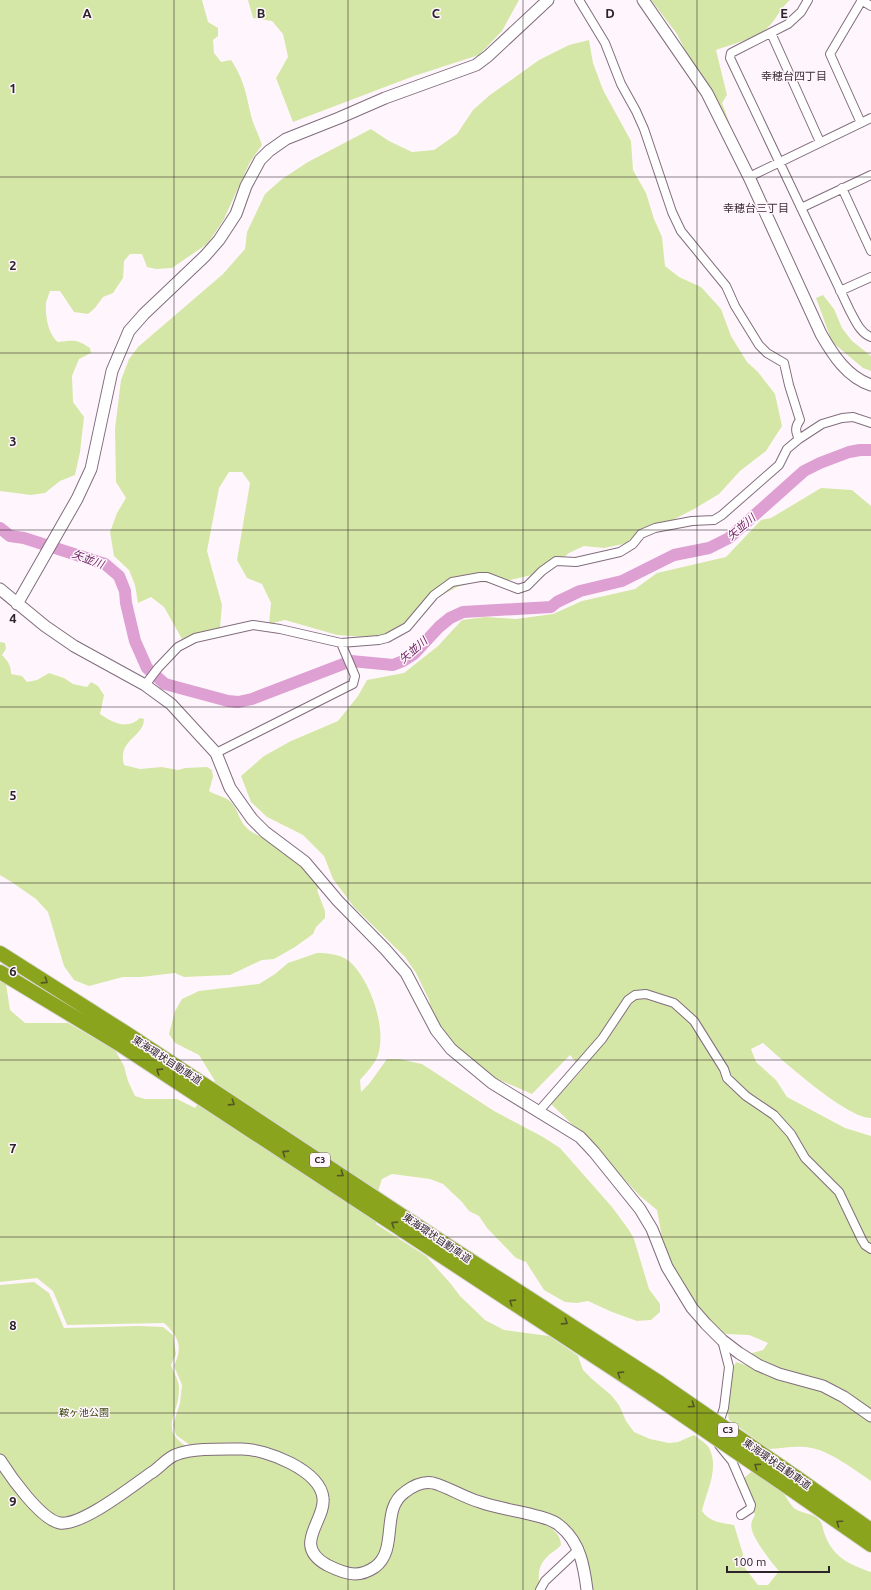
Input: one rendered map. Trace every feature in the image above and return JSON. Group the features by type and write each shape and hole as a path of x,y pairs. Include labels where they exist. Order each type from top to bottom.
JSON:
{"highway":[{"name":"東海環状自動車道","path":"0,952 23,966 195,1087 656,1389 793,1482 871,1530"},
{"name":"東海環状自動車道","path":"0,972 106,1037 195,1087"},
{"name":"東海環状自動車道","path":"793,1482 871,1545"}],"street":[{"path":"17,604 77,499 91,469 112,371 129,331 144,314 205,256 219,240 236,214 246,186 260,160 269,151 286,139 385,98 476,65 488,56 548,0"},
{"path":"579,0 605,43 621,84 644,129 672,212 681,231 726,286 735,306 759,345 766,353 784,363 789,386 800,420 796,425 796,432 799,438"},
{"path":"643,0 707,93 749,177 822,334 835,358 847,370 865,383 871,385"},
{"path":"808,0 801,12 788,24 731,52 730,55 840,291 858,326 871,337"},
{"path":"861,123 830,54 862,0 871,6"},
{"path":"771,33 820,142"},
{"path":"749,177 871,118"},
{"path":"801,208 871,175"},
{"path":"842,188 871,251"},
{"path":"840,291 871,277"},
{"path":"145,685 158,668 178,647 195,638 253,625 280,629 341,643 379,640 387,638 406,627 434,595 452,582 487,577 518,589 528,586 542,571 556,560 576,562 620,552 633,544 642,534 655,528 692,521 714,520 722,515 779,465 787,449 799,438 822,424 842,418 853,417 871,423"},
{"path":"0,589 45,626 74,646 145,685 171,704 216,753 230,788 252,819 265,832 305,862 338,901 385,949 406,973 436,1030 451,1049 492,1083 580,1137 640,1209 652,1229 667,1267 679,1288 692,1308 722,1340 747,1359 758,1365 779,1374 823,1386 844,1397 871,1416"},
{"path":"216,753 353,684 355,676 341,643"},
{"path":"539,1111 602,1040 628,1000 635,995 646,994 674,1003 694,1021 724,1069 727,1078 746,1096 774,1115 791,1134 805,1158 839,1192 862,1240 865,1245 871,1249"},
{"path":"722,1340 729,1367 724,1408 717,1428 716,1436 718,1444 732,1461 751,1504 750,1509 741,1515"},
{"path":"0,1460 21,1490 44,1514 51,1520 69,1523 90,1514 154,1472 174,1456 193,1452 245,1449 275,1455 289,1462 313,1478 322,1488 324,1501 314,1528 311,1549 325,1564 345,1572 355,1574 371,1569 383,1558 386,1550 393,1506 397,1499 410,1489 425,1483 434,1484 484,1504 532,1514 560,1525 579,1549 587,1590"},
{"path":"540,1590 546,1581 579,1549"}],"green space":[{"path":"0,0 202,0 208,22 218,28 218,36 213,40 214,53 221,62 231,60 239,74 252,119 262,145 250,162 223,221 207,244 172,268 156,269 147,267 142,254 130,254 124,261 123,278 113,293 103,297 95,308 88,314 74,312 60,291 50,291 46,308 48,324 52,335 58,342 71,341 82,343 90,348 91,353 79,359 72,376 73,402 84,417 80,452 75,475 60,481 45,493 31,495 0,491"},
{"path":"248,0 519,0 502,31 479,55 414,76 293,122 276,78 288,57 283,34 272,21 253,18"},
{"path":"651,0 790,0 766,29 748,39 716,50 727,95 722,103 741,154 738,158 677,34"},
{"path":"589,40 593,63 603,90 631,141 633,170 646,193 654,219 662,237 665,266 679,277 701,287 721,309 731,336 747,362 758,372 775,394 782,426 766,451 740,471 719,494 694,509 628,543 604,548 584,546 569,553 549,571 497,583 475,582 457,587 425,604 404,629 378,638 337,635 285,620 269,624 271,603 262,584 247,578 237,560 250,483 242,472 229,472 219,488 207,551 222,605 220,628 182,639 164,607 151,597 138,603 135,585 129,570 114,556 110,532 117,513 126,498 116,482 115,429 121,380 129,359 138,347 223,274 245,249 247,232 265,194 282,179 308,162 371,129 389,141 412,152 434,150 457,134 473,110 490,95 539,60 569,45"},
{"path":"823,295 834,309 842,328 852,341 871,356 871,371 863,368 832,342 816,298"},
{"path":"821,488 852,490 871,506 871,1118 861,1116 847,1109 816,1088 763,1043 751,1049 756,1062 776,1080 787,1097 845,1128 871,1136 871,1411 749,1354 763,1350 768,1343 749,1335 726,1334 718,1330 683,1286 670,1265 662,1238 657,1210 640,1196 578,1130 551,1104 582,1070 570,1055 532,1094 495,1078 475,1064 448,1039 428,1007 430,1002 416,973 405,957 354,907 333,879 324,856 303,835 267,817 251,802 241,776 264,756 291,741 338,721 358,696 367,680 404,673 438,646 462,620 485,617 516,619 553,614 582,601 635,589 657,573 726,557 761,520 771,518"},
{"path":"0,642 5,643 6,649 2,655 9,664 11,674 22,676 27,682 37,680 49,673 64,678 73,684 87,687 91,682 98,686 104,695 100,714 120,724 130,724 140,718 144,719 140,730 127,744 124,750 124,765 140,769 162,767 178,770 185,768 207,767 212,770 213,777 209,791 229,800 234,805 245,827 282,848 321,886 317,890 325,911 325,918 316,927 313,934 295,947 274,959 262,960 230,975 184,977 175,973 141,977 123,977 89,986 74,980 64,966 48,912 36,899 0,875"},
{"path":"317,953 338,955 349,961 364,979 375,1005 380,1031 380,1044 375,1062 360,1080 361,1092 369,1084 387,1059 399,1059 422,1064 494,1111 543,1137 560,1148 612,1207 629,1230 634,1239 649,1289 660,1304 660,1312 651,1320 637,1321 588,1301 577,1303 565,1302 544,1290 526,1262 516,1258 487,1228 479,1216 469,1211 462,1202 443,1184 430,1179 392,1174 382,1179 379,1188 376,1224 426,1256 460,1296 485,1320 504,1330 549,1336 578,1356 583,1370 611,1395 619,1405 626,1421 634,1432 650,1439 669,1443 678,1442 694,1435 705,1444 710,1450 713,1465 711,1481 702,1511 712,1520 734,1525 743,1554 742,1564 758,1585 768,1585 779,1571 753,1534 751,1526 755,1515 743,1479 751,1472 763,1477 777,1486 795,1509 818,1518 822,1524 828,1543 838,1555 849,1563 871,1572 871,1590 590,1590 584,1555 576,1536 437,1481 402,1488 381,1553 369,1567 358,1570 344,1568 332,1563 317,1549 314,1542 327,1502 284,1454 270,1448 249,1445 194,1448 176,1435 173,1425 180,1403 182,1385 174,1366 179,1348 173,1333 164,1323 67,1325 53,1291 37,1278 0,1282 0,981 6,984 10,1010 25,1023 68,1023 115,1050 124,1066 128,1081 135,1096 145,1099 177,1099 195,1108 215,1081 199,1055 175,1043 169,1034 175,1011 182,999 199,991 259,984 275,974 288,963"},
{"name":"鞍ヶ池公園","path":"34,1282 49,1293 64,1328 139,1326 163,1327 173,1335 176,1354 171,1365 178,1381 179,1396 172,1421 172,1428 174,1435 180,1442 191,1449 87,1511 49,1523 91,1517 171,1464 184,1458 194,1455 247,1452 275,1457 314,1484 320,1500 307,1532 323,1567 375,1572 396,1509 409,1492 427,1486 545,1523 554,1530 560,1538 561,1545 544,1560 540,1568 540,1590 0,1590 0,1285"},
{"path":"736,1362 821,1390 871,1422 871,1481 843,1462 819,1450 801,1447 769,1449 729,1420 729,1390"}],"waterway":[{"name":"矢並川","path":"0,528 10,536 24,538 105,564 119,576 125,591 126,603 135,641 147,668 165,684 228,701 238,702 252,699 351,661 393,665 414,654 439,627 450,618 463,612 551,607 557,602 580,591 622,581 674,555 709,548 729,538 804,471 849,452 871,450"}],"district":[{"name":"幸穂台四丁目","path":"794,76"},
{"name":"幸穂台三丁目","path":"756,208"}]}
